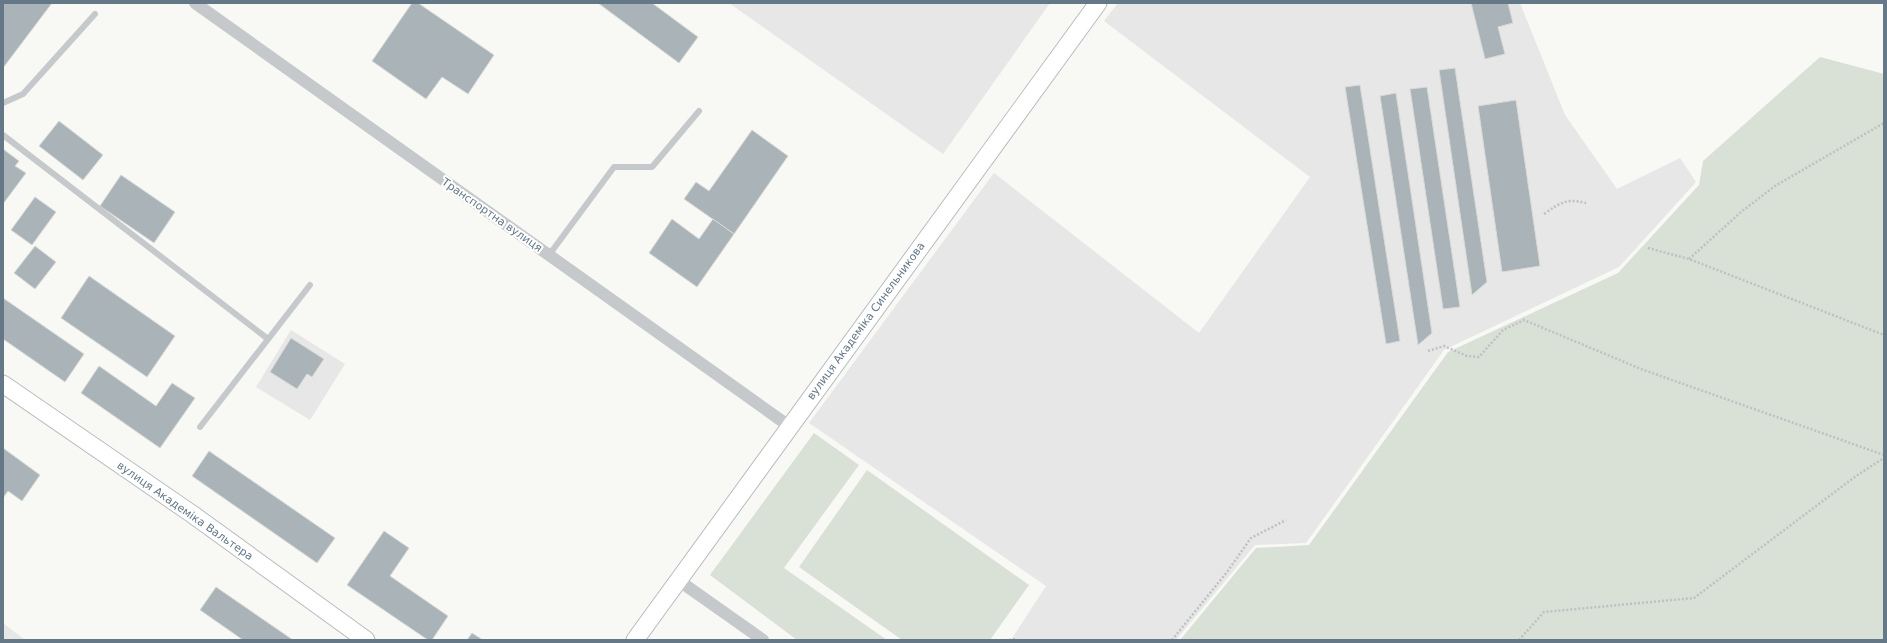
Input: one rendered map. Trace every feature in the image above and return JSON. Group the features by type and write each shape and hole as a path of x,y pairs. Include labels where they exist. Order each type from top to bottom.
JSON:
{"street":[{"name":"Транспортна вулиця","path":"195,3 789,426"},
{"name":"вулиця Академіка Синельникова","path":"635,640 789,426 1098,3"},
{"name":"вулиця Академіка Вальтера","path":"3,384 192,514 366,640"},
{"path":"678,580 763,640"}],"lane":[{"path":"3,103 23,94 95,14"},
{"path":"549,255 614,167 652,168 699,111"},
{"path":"3,135 268,339"},
{"path":"200,427 310,285"}],"path":[{"path":"1689,259 1741,212 1775,186 1884,122"},
{"path":"1544,214 1557,205 1572,200 1586,203"},
{"path":"1648,248 1689,259 1884,335"},
{"path":"1428,351 1444,346 1467,356 1479,357 1503,330 1524,320 1641,370 1884,455"},
{"path":"1519,640 1544,612 1694,598 1856,476 1884,458"},
{"path":"1172,640 1227,572 1252,538 1286,520"},
{"path":"1009,640 1018,639"}],"shaded area":[{"path":"729,3 1050,3 943,154"},
{"path":"1118,3 1520,3 1565,115 1617,189 1680,158 1696,182 1619,267 1444,350 1306,543 1255,545 1176,640 1011,640 1046,586 809,423 994,173 1199,333 1310,177 1104,21"},
{"path":"1820,57 1884,74 1884,640 1180,640 1256,548 1309,545 1448,352 1618,273 1699,185 1703,161"},
{"path":"291,330 345,364 310,420 256,387"},
{"path":"814,433 859,465 784,568 887,640 797,640 710,575"},
{"path":"867,470 1029,585 990,640 902,640 799,567"},
{"path":"3,623 25,640 3,640"}],"building":[{"path":"3,3 52,3 3,68"},
{"path":"412,3 418,3 494,55 468,94 442,77 426,99 372,61"},
{"path":"598,3 652,3 698,37 679,63"},
{"path":"1471,3 1508,3 1513,23 1498,27 1505,54 1485,59"},
{"path":"1455,68 1487,282 1472,295 1439,70"},
{"path":"1360,85 1400,341 1386,344 1345,87"},
{"path":"1427,87 1460,307 1443,309 1410,89"},
{"path":"1396,93 1432,333 1418,345 1380,96"},
{"path":"1516,100 1540,266 1502,272 1478,106"},
{"path":"59,121 103,155 83,180 39,146"},
{"path":"752,130 788,156 734,234 684,199 696,182 709,191"},
{"path":"3,149 19,161 15,166 26,173 3,204"},
{"path":"121,175 175,212 154,243 100,206"},
{"path":"35,197 56,212 32,245 11,230"},
{"path":"672,219 699,239 713,219 734,234 697,287 649,253"},
{"path":"35,246 56,262 35,289 14,273"},
{"path":"89,276 175,336 147,377 61,318"},
{"path":"3,298 84,354 65,382 3,339"},
{"path":"291,338 324,359 312,377 307,374 297,389 270,372"},
{"path":"99,366 156,406 172,383 195,398 160,448 81,393"},
{"path":"3,448 40,475 22,501 8,491 3,498"},
{"path":"209,451 335,538 317,563 192,476"},
{"path":"384,531 409,548 390,576 448,616 432,640 428,640 347,585"},
{"path":"216,587 293,640 243,640 200,610"},
{"path":"472,633 483,640 467,640"}]}
